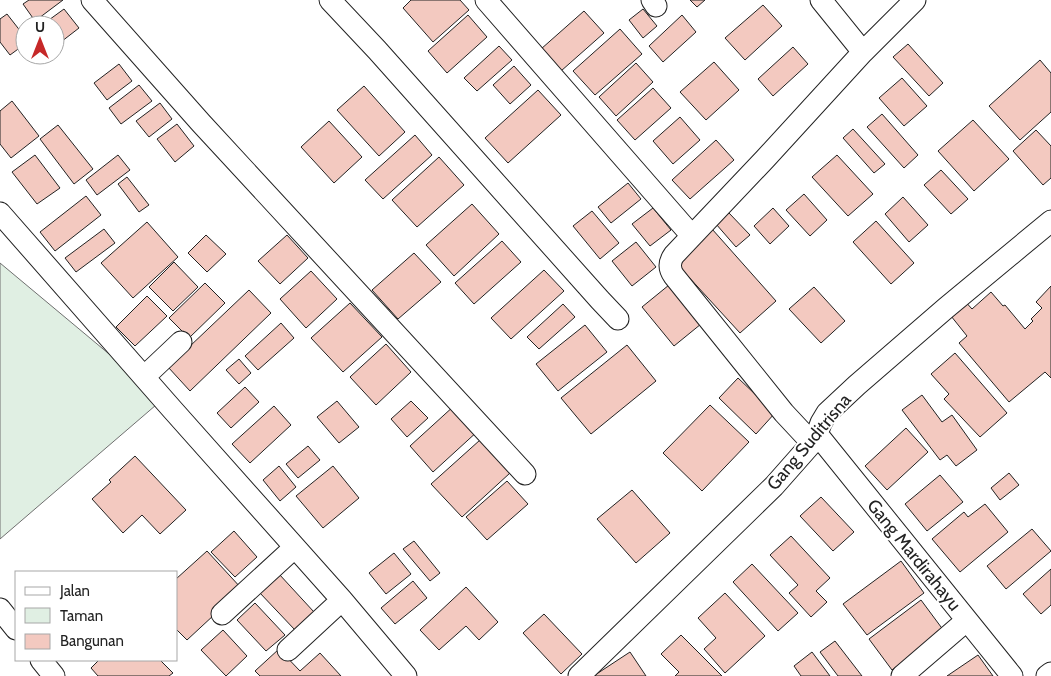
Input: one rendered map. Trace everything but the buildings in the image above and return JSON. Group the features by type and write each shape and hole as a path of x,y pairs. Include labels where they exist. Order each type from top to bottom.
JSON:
{"street":[{"path":"92,0 201,123 525,474"},
{"path":"330,0 618,319"},
{"path":"486,0 692,236"},
{"path":"821,0 863,52"},
{"name":"Gang Mardirahayu","path":"915,0 863,52 674,255 670,266 672,273 784,413 815,438 1012,676"},
{"path":"0,213 294,548 342,600 406,676"},
{"name":"Gang Suditrisna","path":"579,676 774,486 815,438 820,423 827,413 946,308 1051,222"},
{"path":"144,377 181,342"},
{"path":"222,614 294,548"},
{"path":"288,650 342,600"},
{"path":"0,609 15,628"},
{"path":"902,676 966,620"},
{"path":"42,661 54,676"},
{"path":"1048,676 1051,673"}],"green space":[{"path":"0,263 163,399 0,539"}]}
